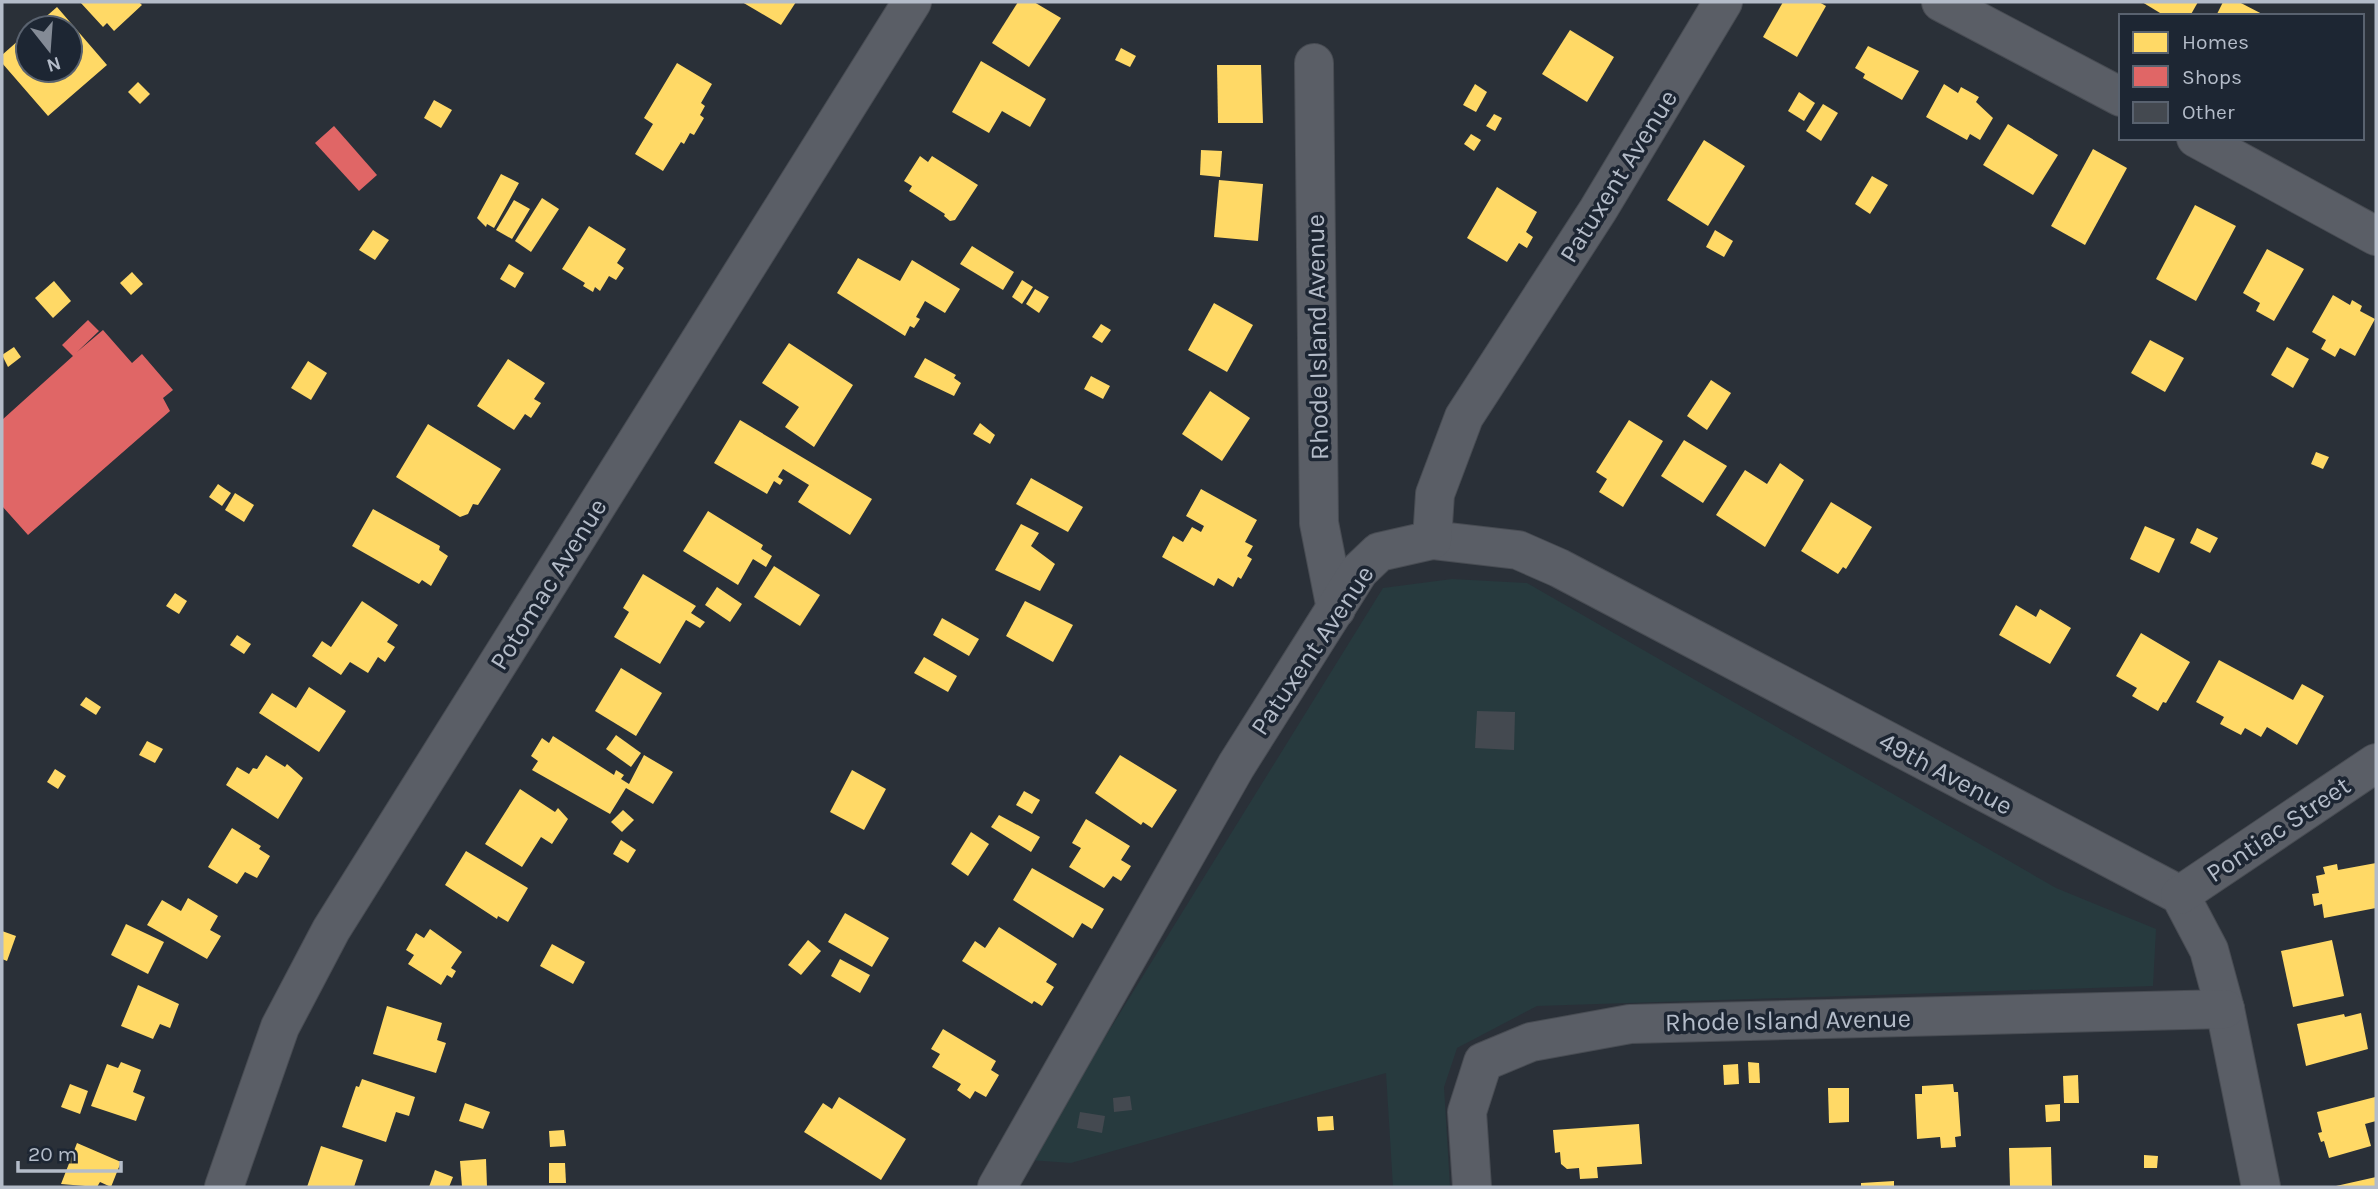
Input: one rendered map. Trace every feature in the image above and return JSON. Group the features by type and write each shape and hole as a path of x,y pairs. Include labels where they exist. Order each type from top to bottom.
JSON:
{"street":[{"name":"Potomac Avenue","path":"224,1187 280,1027 331,930 912,2"},
{"name":"Patuxent Avenue","path":"997,1187 1236,766 1359,571 1379,552 1432,540 1435,494 1464,417 1598,210 1723,2"},
{"path":"1941,2 2119,96"},
{"name":"Rhode Island Avenue","path":"1314,64 1319,523 1336,609"},
{"path":"2200,140 2376,236"},
{"name":"49th Avenue","path":"1432,540 1518,550 1559,568 2180,895"},
{"name":"Pontiac Street","path":"2180,895 2376,763"},
{"path":"2180,895 2209,950 2225,1009 2261,1187"},
{"name":"Rhode Island Avenue","path":"1472,1187 1467,1112 1483,1062 1531,1042 1630,1024 2225,1009"}],"green space":[{"path":"1452,579 1527,583 2056,888 2156,929 2153,986 1537,1006 1457,1048 1444,1087 1450,1187 1393,1187 1386,1073 1071,1163 1029,1160 1383,588"}],"building: Homes":[{"path":"80,2 139,2 142,5 114,31 107,23 103,27"},
{"path":"742,2 796,2 781,25"},
{"path":"1018,2 1034,2 1061,18 1029,67 992,43"},
{"path":"1783,2 1819,2 1826,6 1797,57 1763,37"},
{"path":"2142,2 2198,2 2191,14 2162,14"},
{"path":"2223,2 2239,2 2262,14 2217,14"},
{"path":"57,7 63,14 49,14"},
{"path":"1570,30 1614,57 1587,102 1542,74"},
{"path":"84,38 107,65 48,116 20,84 84,84"},
{"path":"14,44 14,77 2,63 2,55"},
{"path":"1868,46 1919,71 1902,100 1863,78 1865,74 1855,68"},
{"path":"1121,48 1136,56 1130,67 1115,60"},
{"path":"981,61 1046,99 1030,127 1002,111 989,133 952,112"},
{"path":"677,63 712,84 701,103 705,106 700,115 704,118 694,135 690,133 684,144 681,142 663,171 635,154 653,124 644,118"},
{"path":"1217,65 1261,65 1263,123 1218,123"},
{"path":"138,82 150,94 140,104 128,92"},
{"path":"1475,84 1487,92 1476,112 1463,105"},
{"path":"1944,84 1958,93 1961,87 1979,97 1976,102 1993,118 1980,140 1970,134 1967,140 1926,117"},
{"path":"1799,92 1815,103 1804,121 1788,111"},
{"path":"434,100 452,110 441,128 424,118"},
{"path":"1823,104 1838,113 1821,141 1806,131"},
{"path":"1494,114 1502,118 1495,131 1486,126"},
{"path":"2008,124 2058,155 2033,195 1983,165"},
{"path":"1471,134 1481,140 1474,151 1464,144"},
{"path":"1704,140 1745,166 1708,226 1667,200"},
{"path":"2093,149 2127,168 2085,245 2051,226"},
{"path":"1201,150 1222,151 1220,177 1200,175"},
{"path":"920,156 928,162 932,156 978,185 955,220 950,221 945,214 909,191 912,186 904,181"},
{"path":"501,174 519,183 494,228 487,224 486,227 477,218"},
{"path":"1872,176 1888,185 1870,214 1855,204"},
{"path":"1219,180 1263,184 1258,241 1214,237"},
{"path":"1497,187 1537,212 1526,232 1533,237 1527,248 1519,243 1507,262 1467,238"},
{"path":"542,198 559,209 531,252 515,241"},
{"path":"514,200 530,209 512,239 496,230"},
{"path":"2195,205 2236,226 2196,301 2156,279"},
{"path":"589,226 626,249 617,263 624,268 616,280 609,276 600,291 595,287 593,292 583,286 585,283 562,269"},
{"path":"373,230 389,240 375,260 359,250"},
{"path":"1715,230 1733,241 1724,257 1706,247"},
{"path":"972,246 1014,272 1003,290 960,264"},
{"path":"2267,249 2304,269 2274,321 2256,311 2260,303 2243,293"},
{"path":"858,258 900,281 912,260 960,289 945,313 925,301 916,317 920,319 914,328 910,326 905,336 837,293"},
{"path":"509,264 524,273 515,288 500,279"},
{"path":"132,272 143,284 131,295 120,283"},
{"path":"1022,280 1033,287 1022,304 1012,297"},
{"path":"54,281 71,301 53,318 35,298"},
{"path":"1035,289 1049,297 1039,313 1026,304"},
{"path":"2333,295 2350,305 2352,300 2362,306 2360,311 2375,319 2355,356 2340,348 2335,357 2321,349 2326,340 2312,332"},
{"path":"1214,303 1253,325 1227,372 1188,350"},
{"path":"1101,324 1111,330 1102,343 1092,337"},
{"path":"2150,340 2184,358 2165,392 2131,373"},
{"path":"789,343 853,385 814,447 785,427 799,407 762,383"},
{"path":"14,347 21,357 8,367 2,355"},
{"path":"2287,347 2309,359 2293,388 2271,375"},
{"path":"925,358 956,375 954,378 961,383 954,396 914,377"},
{"path":"508,359 545,383 534,399 541,403 531,418 525,414 514,430 477,406"},
{"path":"308,361 327,373 311,400 291,388"},
{"path":"1091,376 1110,386 1103,399 1084,389"},
{"path":"1711,380 1731,393 1707,430 1687,416"},
{"path":"1210,391 1250,418 1222,461 1182,434"},
{"path":"740,420 872,499 850,535 798,502 809,485 783,469 778,477 783,480 780,485 774,481 767,494 714,463"},
{"path":"1629,420 1663,441 1623,507 1599,492 1607,479 1596,472"},
{"path":"980,423 995,435 990,444 973,434"},
{"path":"428,424 501,469 478,505 473,504 468,514 460,517 396,477"},
{"path":"1684,440 1727,466 1703,503 1661,476"},
{"path":"2316,452 2329,457 2323,469 2311,464"},
{"path":"1780,463 1804,480 1765,547 1716,515 1745,470 1767,484"},
{"path":"1031,478 1083,507 1068,532 1016,504"},
{"path":"218,484 231,493 222,506 209,497"},
{"path":"1201,489 1257,520 1245,542 1253,546 1247,556 1252,559 1241,579 1238,577 1233,587 1218,578 1214,586 1162,557 1173,536 1183,542 1192,527 1201,532 1204,526 1186,516"},
{"path":"235,493 254,505 244,522 225,510"},
{"path":"1831,502 1872,527 1846,569 1843,567 1838,574 1801,551"},
{"path":"373,509 440,546 439,550 448,556 431,586 422,580 419,584 352,546"},
{"path":"708,511 763,545 761,549 772,556 766,567 753,559 738,585 683,551"},
{"path":"1021,524 1039,533 1031,546 1055,564 1040,591 995,570"},
{"path":"2145,526 2175,539 2159,573 2130,559"},
{"path":"2197,528 2218,538 2210,553 2190,543"},
{"path":"774,566 820,595 800,626 754,597"},
{"path":"643,574 696,606 691,613 705,622 700,628 686,620 660,664 614,637 629,612 623,608"},
{"path":"717,587 742,604 730,622 705,605"},
{"path":"175,593 187,601 179,614 166,606"},
{"path":"362,601 398,625 387,642 395,647 385,662 378,657 368,673 350,662 341,675 312,656 322,641 331,647"},
{"path":"1025,601 1073,625 1053,662 1006,636"},
{"path":"2016,605 2036,617 2040,609 2071,628 2050,664 1999,635"},
{"path":"942,618 979,639 969,656 933,635"},
{"path":"2141,633 2190,662 2166,703 2163,702 2158,711 2132,696 2137,688 2116,676"},
{"path":"237,635 251,644 244,654 230,645"},
{"path":"924,657 957,676 948,692 914,673"},
{"path":"2219,660 2293,700 2302,684 2324,696 2297,745 2267,727 2261,737 2245,728 2241,735 2220,724 2224,717 2196,702"},
{"path":"621,668 662,693 636,736 595,711"},
{"path":"309,687 346,711 319,752 259,713 272,693 296,708"},
{"path":"86,697 101,707 96,715 80,705"},
{"path":"616,735 641,753 631,767 606,749"},
{"path":"553,736 614,775 616,770 624,775 621,779 629,784 644,755 673,772 653,804 626,788 610,814 532,770 538,761 531,756 542,738 549,743"},
{"path":"147,741 163,749 155,763 139,755"},
{"path":"266,755 285,767 287,764 303,778 278,819 226,785 237,767 249,774 253,768 257,769"},
{"path":"1120,755 1177,790 1152,828 1143,822 1141,825 1095,793"},
{"path":"55,769 66,776 58,789 47,782"},
{"path":"852,770 886,789 864,830 830,812"},
{"path":"520,789 555,812 558,808 568,819 552,844 541,837 522,867 485,844"},
{"path":"1024,791 1040,800 1032,814 1016,805"},
{"path":"623,810 634,820 622,832 611,822"},
{"path":"999,815 1040,837 1031,852 991,827"},
{"path":"1086,819 1130,846 1121,860 1131,866 1121,881 1113,876 1104,888 1069,867 1081,848 1072,843"},
{"path":"232,828 261,846 259,849 270,856 257,878 245,872 237,884 208,867"},
{"path":"971,832 989,844 968,876 951,864"},
{"path":"621,840 636,850 628,863 613,854"},
{"path":"466,851 528,888 508,922 498,916 497,919 445,885"},
{"path":"2376,863 2376,908 2324,918 2322,904 2314,906 2312,894 2319,893 2316,876 2325,874 2323,867 2337,864 2338,870"},
{"path":"1032,868 1104,909 1092,929 1082,923 1073,938 1013,900"},
{"path":"188,898 218,916 210,930 221,936 207,959 147,925 162,900 181,911"},
{"path":"845,913 889,938 872,967 828,942"},
{"path":"126,924 164,942 148,974 111,955"},
{"path":"999,927 1057,964 1046,982 1054,987 1042,1006 1034,1001 1032,1004 962,961 975,941 985,948"},
{"path":"430,929 462,952 451,968 456,971 452,978 447,975 441,985 408,964 414,955 406,950 416,933 424,938"},
{"path":"2,931 16,936 7,961 2,959"},
{"path":"808,940 821,951 801,975 788,965"},
{"path":"2332,940 2344,996 2293,1007 2281,951"},
{"path":"552,944 585,962 573,984 540,966"},
{"path":"840,959 870,975 860,993 831,976"},
{"path":"138,985 179,1004 170,1028 160,1024 153,1039 121,1026"},
{"path":"387,1006 442,1023 437,1040 446,1043 436,1073 373,1054"},
{"path":"2361,1013 2368,1049 2306,1066 2297,1024"},
{"path":"943,1029 996,1061 991,1070 999,1075 986,1097 975,1091 970,1099 957,1090 961,1084 932,1067 940,1054 931,1049"},
{"path":"121,1062 141,1070 133,1092 145,1097 136,1121 91,1106 107,1064 118,1068"},
{"path":"1748,1062 1759,1063 1760,1083 1749,1083"},
{"path":"1738,1064 1739,1084 1724,1085 1723,1065"},
{"path":"2078,1075 2079,1103 2064,1103 2063,1076"},
{"path":"362,1079 415,1097 409,1116 396,1112 386,1142 342,1127 356,1086 359,1087"},
{"path":"70,1084 88,1091 80,1114 61,1107"},
{"path":"1953,1084 1954,1092 1958,1092 1961,1136 1955,1137 1956,1147 1941,1148 1940,1137 1917,1139 1915,1094 1922,1094 1922,1086"},
{"path":"1828,1088 1849,1088 1849,1122 1829,1123"},
{"path":"839,1097 906,1139 881,1180 804,1132 823,1103 832,1109"},
{"path":"2375,1097 2376,1121 2365,1124 2371,1146 2329,1158 2324,1141 2321,1142 2318,1133 2322,1132 2317,1112"},
{"path":"465,1103 490,1112 483,1129 459,1121"},
{"path":"2060,1104 2060,1121 2046,1122 2045,1105"},
{"path":"1333,1116 1334,1130 1318,1131 1317,1117"},
{"path":"1639,1124 1642,1164 1597,1167 1598,1178 1580,1179 1579,1168 1567,1169 1561,1164 1560,1152 1555,1153 1553,1130"},
{"path":"564,1130 566,1146 550,1147 549,1131"},
{"path":"77,1143 121,1162 111,1187 100,1182 97,1187 61,1184"},
{"path":"321,1146 363,1160 354,1187 307,1187"},
{"path":"2051,1147 2052,1187 2010,1187 2009,1148"},
{"path":"2144,1155 2158,1156 2157,1168 2144,1168"},
{"path":"486,1159 487,1187 462,1187 460,1161"},
{"path":"549,1163 565,1163 566,1183 549,1183"},
{"path":"435,1170 453,1177 449,1187 429,1187"},
{"path":"2376,1177 2376,1187 2336,1187 2336,1186"},
{"path":"1894,1181 1894,1187 1861,1187 1861,1183"}],"building: Shops":[{"path":"334,126 377,175 359,191 315,143"},
{"path":"88,320 99,331 77,352 103,330 132,363 142,354 173,390 163,398 170,411 28,535 2,506 2,420 73,356 62,345"}],"building: Other":[{"path":"1477,711 1515,712 1514,750 1475,748"},
{"path":"1130,1096 1132,1110 1114,1112 1113,1098"},
{"path":"1080,1112 1105,1116 1102,1133 1077,1128"}]}
